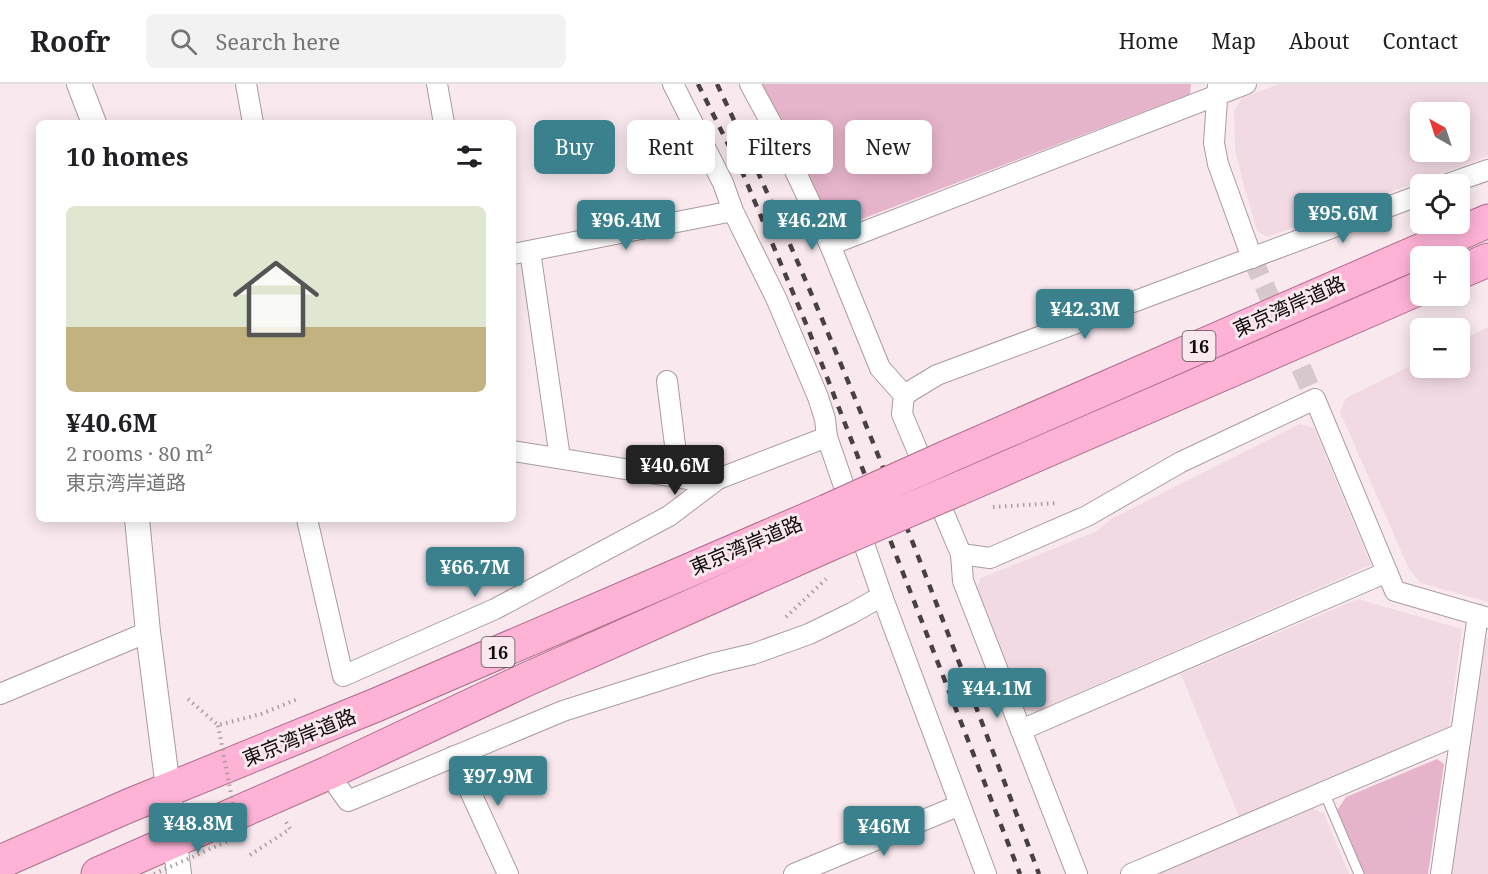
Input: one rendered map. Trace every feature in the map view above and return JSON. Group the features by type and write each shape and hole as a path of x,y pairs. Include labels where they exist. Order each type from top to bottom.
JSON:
{"highway":[{"name":"東京湾岸道路","path":"98,874 328,773 525,680 728,591 947,457 1488,221"},
{"path":"1470,268 1488,260"},
{"name":"東京湾岸道路","path":"0,862 386,701 832,526 958,489 1410,292"}],"street":[{"path":"79,84 93,120"},
{"path":"246,84 252,120"},
{"path":"437,84 443,120"},
{"path":"673,84 723,183 733,211 776,298 818,397 825,419 827,437 882,596 986,874"},
{"path":"750,84 781,141 830,245 880,368 904,395 902,414 961,554 963,581 1077,874"},
{"path":"830,245 1218,89 1246,84"},
{"path":"1218,89 1214,143 1218,164 1252,258"},
{"path":"1470,176 1488,170"},
{"path":"904,395 937,375 1410,199"},
{"path":"560,458 522,252 733,211"},
{"path":"667,381 679,477"},
{"path":"961,554 990,558 1087,516 1181,462 1315,399 1395,591 1483,617 1460,734 1441,874"},
{"path":"308,522 343,676 505,604 669,516 718,479 827,437"},
{"path":"516,451 693,480 718,479"},
{"path":"137,522 148,632 179,874"},
{"path":"1022,730 1387,572"},
{"path":"328,773 348,801 563,711 711,664 753,654 809,634 882,596"},
{"path":"0,694 148,632"},
{"path":"1131,874 1460,734"},
{"path":"454,756 508,874"},
{"path":"794,874 960,805"}],"lane":[{"path":"1324,792 1359,874"}],"path":[{"path":"986,507 1068,503"},
{"path":"779,624 829,576"},
{"path":"154,874 239,836 218,725 188,699"},
{"path":"218,725 261,714 298,699"}],"shaded area":[{"path":"758,84 1191,84 1190,94 833,230 804,174 833,174 833,120 776,120"},
{"path":"1279,84 1488,84 1488,156 1439,174 1410,174 1410,185 1267,237 1257,231 1242,179 1235,148 1234,111 1242,98"},
{"path":"1488,327 1488,602 1421,583 1409,569 1340,412 1346,398 1410,366 1410,378 1470,378 1470,336"},
{"path":"1299,424 1314,428 1371,565 1035,712 1023,710 977,588 981,578 1097,531 1111,519"},
{"path":"1358,599 1462,629 1449,727 1239,817 1181,674"},
{"path":"1488,637 1488,874 1451,874 1479,646"},
{"path":"1437,759 1444,764 1428,874 1364,874 1336,812 1346,797"},
{"path":"1313,808 1324,814 1349,874 1155,874"}],"tunnel":[{"path":"1252,258 1315,399"}],"railway":[{"path":"698,84 744,176 809,331 1020,874"},
{"path":"717,84 805,278 846,377 925,575 1039,874"}]}
